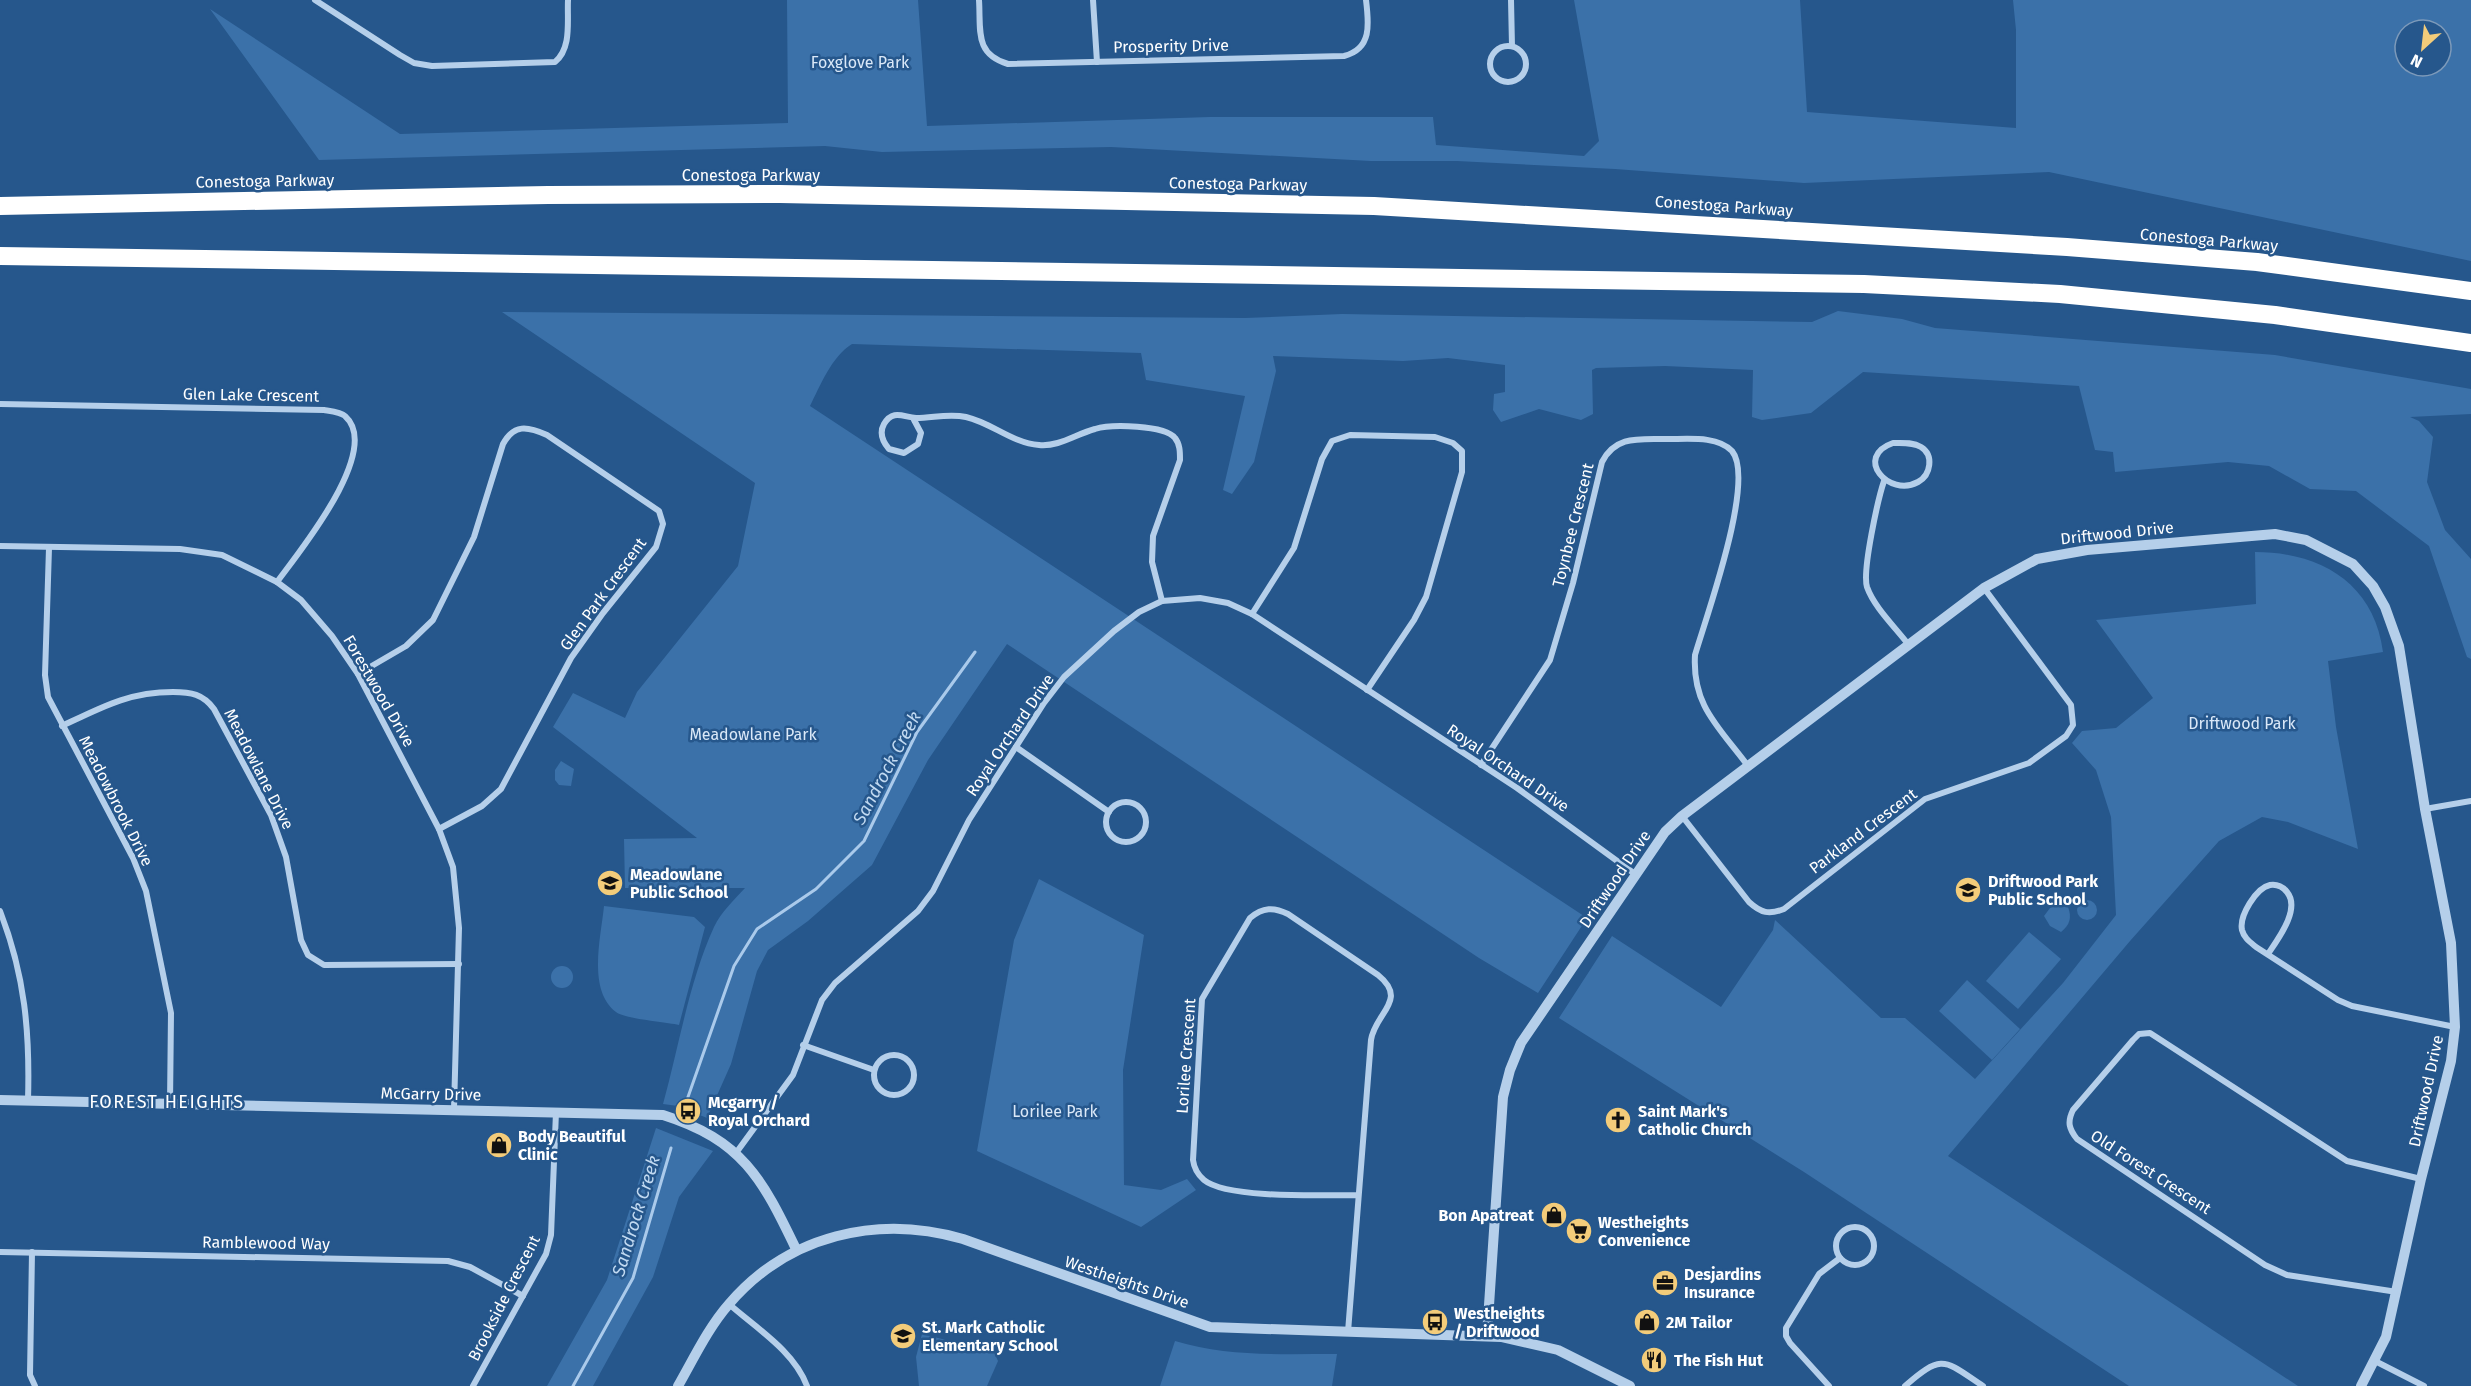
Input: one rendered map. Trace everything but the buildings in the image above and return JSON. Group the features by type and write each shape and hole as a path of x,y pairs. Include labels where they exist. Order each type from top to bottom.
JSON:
{"highway":[{"name":"Conestoga Parkway","path":"0,206 548,195 780,194 1374,206 2067,247 2257,262 2471,291"},
{"path":"0,256 1864,284 2096,297 2275,315 2471,343"}],"street":[{"path":"315,0 414,63 432,66 555,63 564,53 567,45 568,0"},
{"name":"Prosperity Drive","path":"979,0 982,41 986,53 995,60 1008,64 1344,56 1361,50 1366,39 1368,28 1366,0"},
{"path":"1093,0 1097,62"},
{"path":"1510,0 1512,46 1526,59 1525,71 1516,81 1504,82 1494,76 1490,59 1501,46 1512,46"},
{"name":"Glen Lake Crescent","path":"0,404 324,410 344,415 356,430 355,449 342,483 316,531 277,582"},
{"path":"913,418 921,433 918,444 904,453 889,449 882,437 883,426 896,414 913,418 964,416 982,422 1020,441 1037,445 1061,442 1104,427 1167,431 1176,438 1180,447 1180,460 1153,536 1152,562 1162,601"},
{"name":"Glen Park Crescent","path":"358,674 406,646 433,620 474,537 503,444 508,435 517,428 530,427 547,435 659,511 663,524 656,547 603,613 572,658 501,789 482,806 439,829"},
{"path":"1252,614 1294,548 1322,459 1332,441 1341,436 1361,435 1435,437 1453,443 1462,451 1462,471 1426,597 1414,620 1367,690"},
{"name":"Toynbee Crescent","path":"1481,765 1550,660 1573,583 1602,462 1608,450 1617,444 1635,439 1713,441 1731,450 1738,462 1739,490 1734,518 1695,655 1694,678 1706,711 1748,766"},
{"path":"1884,481 1913,484 1921,481 1929,467 1925,449 1910,443 1886,445 1876,457 1875,466 1884,481 1879,496 1866,584 1875,600 1908,644"},
{"name":"Driftwood Drive","path":"1487,1335 1503,1097 1509,1070 1521,1043 1665,832 1682,816 1908,644 1984,588 2031,562 2055,554 2087,550 2254,534 2286,535 2325,547 2353,564 2373,586 2385,607 2399,646 2425,809 2451,943 2455,1027 2445,1090 2421,1179 2398,1292 2386,1337 2361,1386"},
{"name":"Forestwood Drive","path":"0,546 180,549 222,555 277,582 302,600 332,636 358,674 439,829 456,885 459,964 454,1109"},
{"name":"Meadowbrook Drive","path":"49,548 45,675 48,697 133,858 146,891 171,1013 170,1104"},
{"name":"Parkland Crescent","path":"1682,816 1749,902 1759,911 1772,913 1784,909 1925,799 2030,763 2066,736 2073,725 2071,705 1984,588"},
{"name":"Royal Orchard Drive","path":"736,1153 793,1075 822,1000 835,983 918,911 928,898 969,820 1064,677 1114,631 1139,612 1162,601 1200,598 1228,603 1252,614 1517,788 1635,874"},
{"name":"Meadowlane Drive","path":"62,726 123,698 147,692 190,692 201,696 214,710 271,815 286,857 301,940 308,955 324,965 459,964"},
{"path":"1016,747 1109,812"},
{"path":"2425,809 2471,801"},
{"path":"1128,802 1139,806 1146,817 1142,835 1126,842 1112,836 1107,825 1109,812 1120,803 1128,802"},
{"path":"2268,954 2280,936 2292,903 2282,886 2271,885 2261,890 2242,919 2242,930 2247,939 2268,954 2338,1000 2352,1006 2455,1027"},
{"name":"Lorilee Crescent","path":"1348,1332 1357,1195 1372,1033 1390,1004 1391,992 1389,985 1288,914 1278,909 1264,909 1251,918 1202,999 1193,1160 1195,1170 1204,1180 1218,1187 1240,1192 1357,1195"},
{"path":"0,912 10,938 26,999 28,1100"},
{"name":"Old Forest Crescent","path":"2398,1292 2287,1275 2265,1265 2077,1140 2071,1131 2069,1122 2073,1110 2133,1040 2139,1034 2150,1033 2347,1161 2421,1179"},
{"path":"803,1045 874,1070"},
{"path":"896,1055 907,1060 913,1069 914,1079 905,1092 899,1095 886,1094 875,1083 874,1070 883,1058 896,1055"},
{"name":"McGarry Drive","path":"0,1100 663,1115 693,1125 715,1136 736,1153 756,1176 777,1208 796,1249"},
{"name":"Brookside Crescent","path":"473,1386 546,1254 551,1235 556,1112"},
{"name":"Westheights Drive","path":"678,1386 702,1343 729,1304 756,1277 796,1249 840,1234 893,1227 932,1230 1210,1327 1487,1335 1558,1350 1630,1386"},
{"path":"1858,1227 1872,1237 1874,1251 1867,1262 1854,1265 1840,1258 1836,1241 1845,1230 1858,1227"},
{"name":"Ramblewood Way","path":"0,1252 448,1261 470,1267 523,1296"},
{"path":"32,1252 30,1375 35,1386"},
{"path":"1829,1386 1786,1336 1790,1317 1819,1275 1840,1258"},
{"path":"729,1304 787,1355 802,1372 807,1386"},
{"path":"2375,1361 2424,1386"},
{"path":"1905,1386 1935,1363 1952,1365 1983,1386"}],"green space":[{"name":"Foxglove Park","path":"787,0 918,0 927,126 1210,117 1433,117 1436,145 1584,156 1599,141 1574,0 1800,0 1807,112 2016,128 2016,30 2013,0 2471,0 2471,261 2049,172 1804,183 1615,169 1457,161 1371,161 1111,147 882,152 825,146 319,160 210,9 400,134 788,123"},
{"name":"Meadowlane Park","path":"1838,311 1902,319 1935,328 2275,355 2471,389 2471,414 2410,417 2419,421 2433,437 2427,482 2445,530 2471,559 2471,659 2467,657 2429,546 2356,491 2310,489 2269,466 2228,462 2115,472 2113,452 2095,450 2079,386 1863,372 1811,413 1762,420 1752,417 1753,370 1665,366 1596,368 1592,370 1593,414 1581,420 1539,409 1501,422 1493,410 1494,394 1505,392 1505,365 1448,358 1403,361 1273,356 1276,371 1254,462 1232,494 1223,490 1245,396 1146,380 1141,353 852,344 838,356 810,406 1587,918 1538,993 1479,958 1007,644 928,760 872,865 808,921 768,950 757,971 731,1064 707,1118 678,1106 663,1104 691,992 705,948 720,916 745,888 625,888 624,839 697,838 553,727 573,693 625,718 637,692 738,566 755,483 502,312 1245,318 1342,314 1812,322"},
{"name":"Driftwood Park","path":"2255,552 2279,553 2301,558 2322,565 2340,576 2356,590 2368,607 2378,628 2383,652 2328,661 2336,727 2358,849 2288,822 2262,817 2219,841 2130,941 1948,1156 2298,1386 2129,1386 1804,1172 1559,1018 1612,936 1721,1007 1773,930 1775,920 1881,1018 1905,1018 1975,1079 2063,983 2116,915 2111,817 2096,770 2072,743 2082,731 2116,728 2153,698 2096,620 2256,604"},
{"path":"561,761 574,769 571,786 559,785 555,780 555,770"},
{"name":"Lorilee Park","path":"1039,879 1144,935 1123,1070 1124,1185 1161,1190 1187,1179 1196,1190 1141,1227 977,1151 1014,940"},
{"path":"2087,900 2094,903 2097,910 2094,917 2087,920 2080,917 2077,910 2080,903"},
{"path":"2060,903 2068,907 2070,914 2068,924 2061,932 2050,926 2044,916 2050,908"},
{"path":"604,906 694,917 705,927 679,1025 621,1014 607,1002 601,991 598,962"},
{"path":"2029,932 2061,959 2018,1009 1986,981"},
{"path":"558,966 566,966 573,973 573,981 566,988 558,988 551,981 551,973"},
{"path":"1967,980 2020,1029 1992,1060 1939,1011"},
{"path":"656,1128 713,1151 679,1197 653,1277 593,1386 547,1386 607,1280"},
{"path":"922,1334 994,1352 998,1361 987,1386 919,1386 916,1357"},
{"path":"1175,1341 1235,1352 1337,1354 1332,1386 1160,1386"}],"waterway":[{"name":"Sandrock Creek","path":"688,1097 734,966 757,929 816,889 864,841 917,732 975,652"},
{"name":"Sandrock Creek","path":"573,1386 633,1278 671,1148"}],"place":[{"name":"Meadowlane Public School","path":"610,883"},
{"name":"Driftwood Park Public School","path":"1968,890"},
{"name":"Mcgarry / Royal Orchard","path":"688,1111"},
{"name":"Saint Mark's Catholic Church","path":"1618,1120"},
{"name":"Body Beautiful Clinic","path":"499,1145"},
{"name":"Bon Apatreat","path":"1554,1215"},
{"name":"Westheights Convenience","path":"1579,1231"},
{"name":"Desjardins Insurance","path":"1665,1283"},
{"name":"Westheights / Driftwood","path":"1435,1322"},
{"name":"2M Tailor","path":"1647,1322"},
{"name":"St. Mark Catholic Elementary School","path":"903,1336"},
{"name":"The Fish Hut","path":"1654,1360"}],"district":[{"name":"FOREST HEIGHTS","path":"167,1102"}]}
